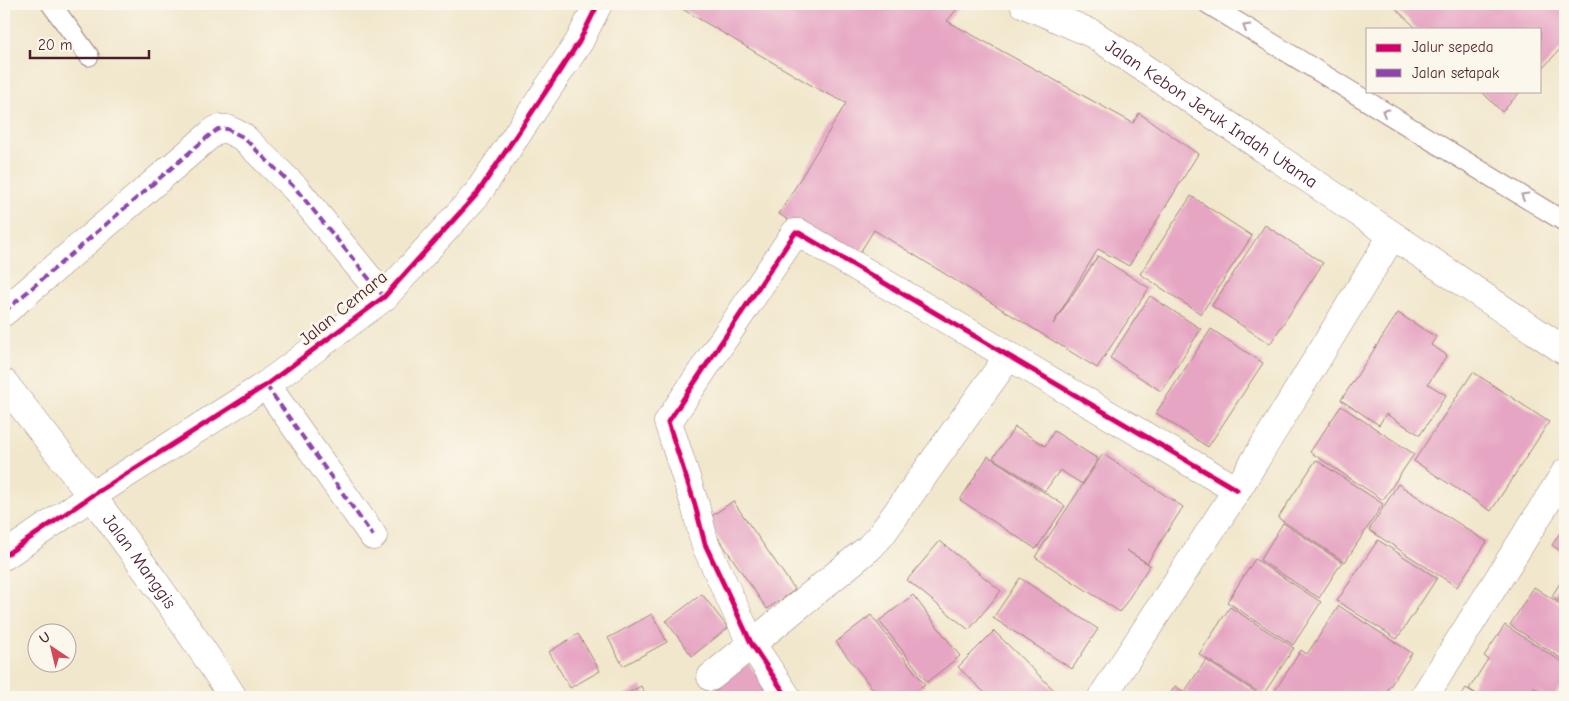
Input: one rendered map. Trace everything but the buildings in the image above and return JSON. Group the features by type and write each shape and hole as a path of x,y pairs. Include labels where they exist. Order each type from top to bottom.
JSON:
{"street":[{"name":"Jalan Cemara","path":"4,556 93,495 266,385 384,297 477,194 579,42 598,4"},
{"name":"Jalan Kebon Jeruk Indah Utama","path":"1024,4 1093,34 1565,351"},
{"path":"4,312 218,129 227,129 242,137 296,189 384,297"},
{"path":"787,697 751,643 705,544 695,505 668,422 795,233 799,233 1237,490"},
{"path":"1102,697 1237,490 1392,236"},
{"path":"711,677 869,548 881,535 1008,357"},
{"name":"Jalan Manggis","path":"4,383 93,495 194,636 233,697"},
{"path":"266,385 373,536"},
{"path":"1424,697 1565,473"}],"lane":[{"path":"51,4 89,56"},
{"path":"1208,4 1565,222"}],"marked path":[{"path":"4,312 218,129 227,129 243,137 296,189 384,297"},
{"path":"266,385 373,536"}],"cycle path":[{"path":"4,556 93,495 266,385 384,297 477,194 579,42 598,4"},
{"path":"787,697 751,643 705,544 695,505 668,422 795,233 799,233 1237,490"}]}
